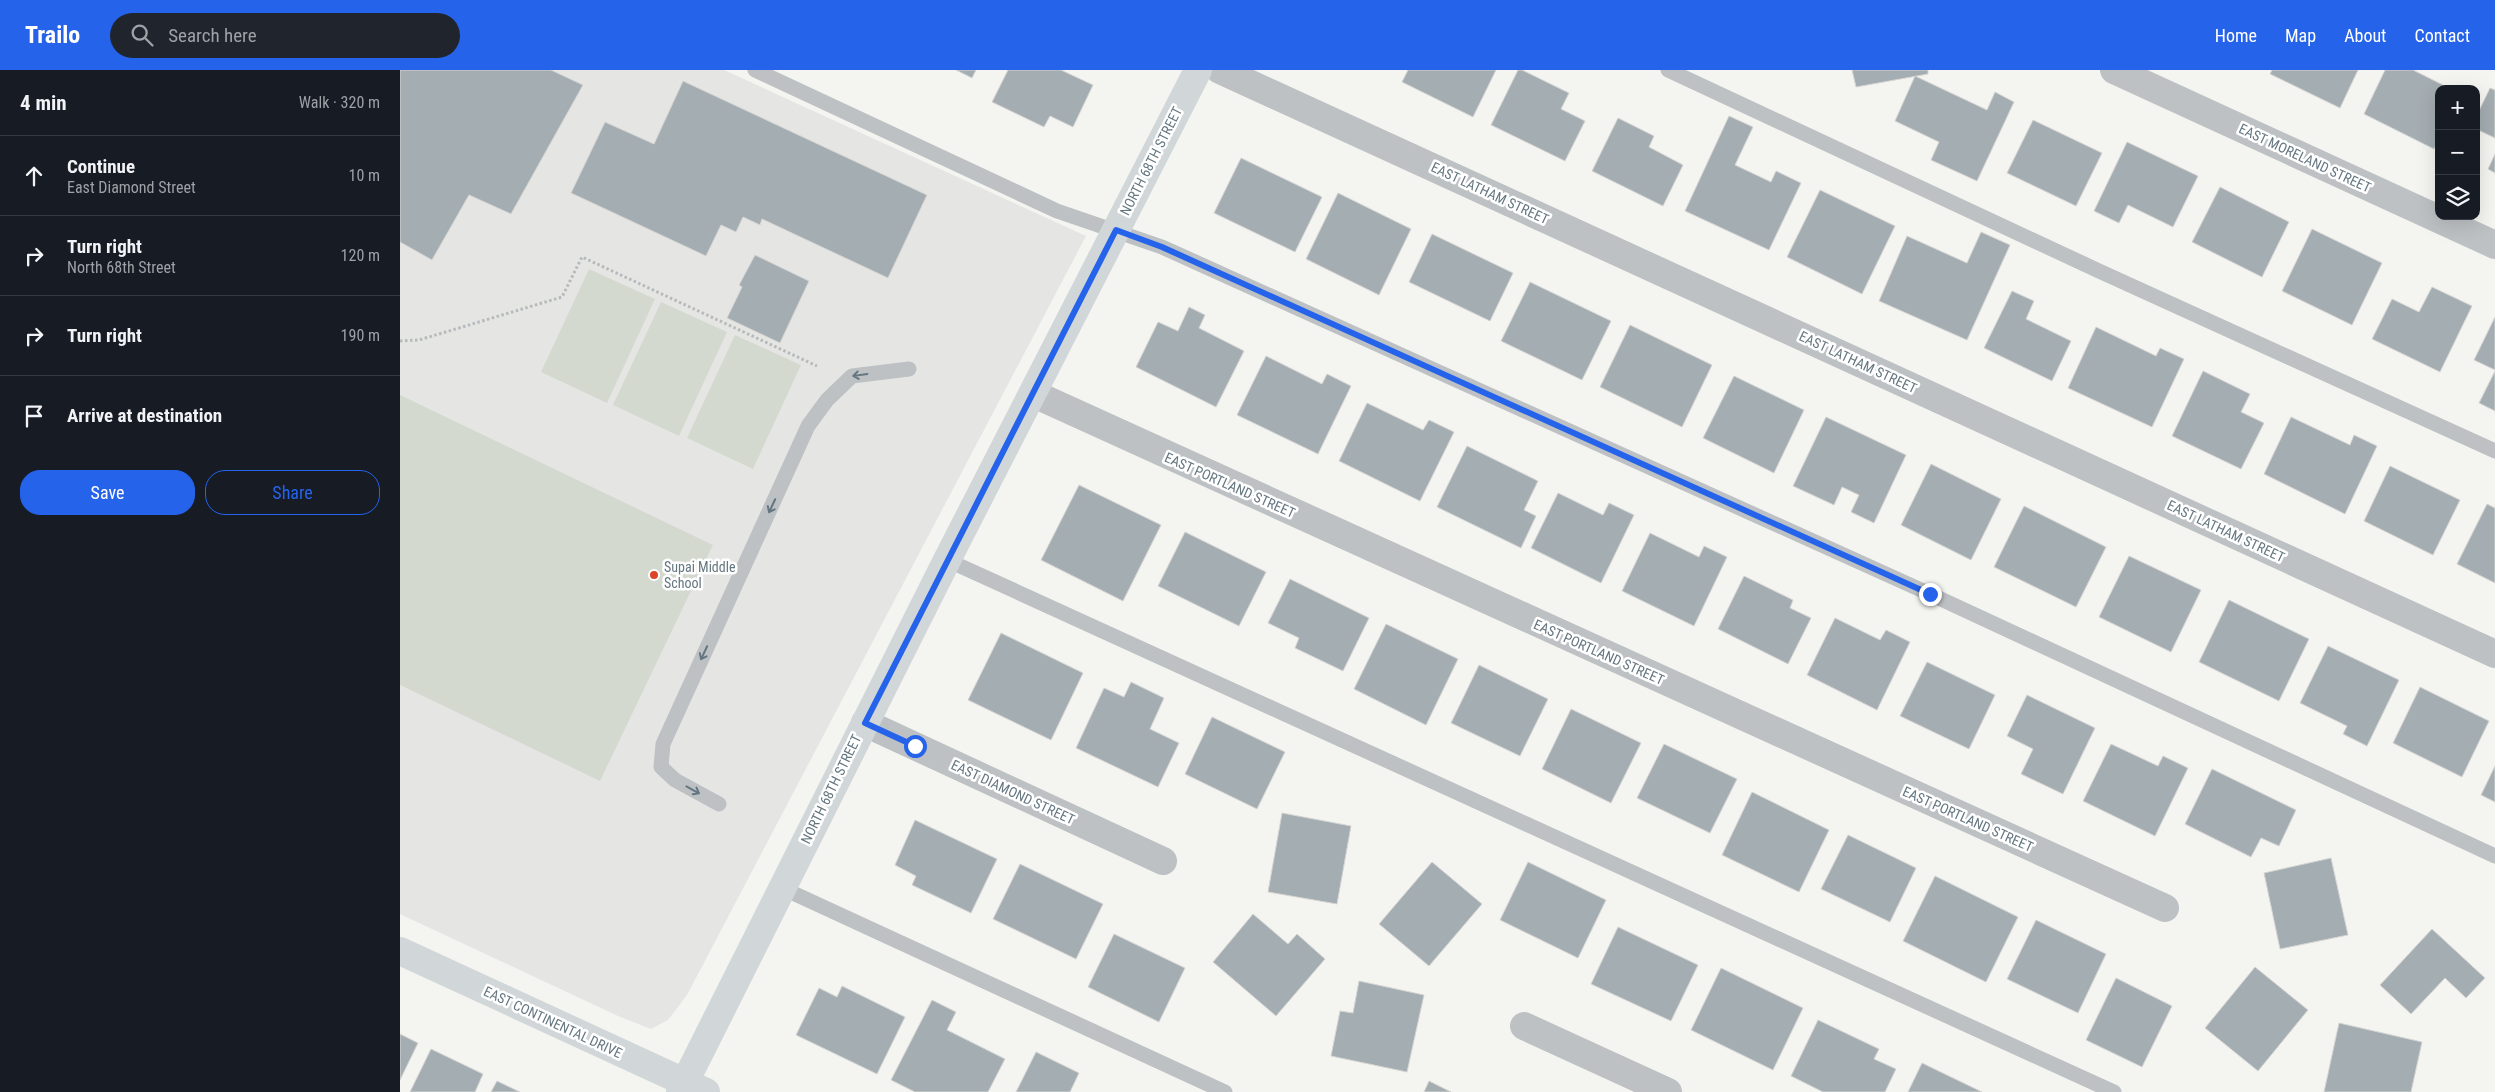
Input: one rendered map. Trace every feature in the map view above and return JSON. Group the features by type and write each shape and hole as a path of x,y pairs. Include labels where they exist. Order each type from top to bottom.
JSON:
{"street":[{"name":"NORTH 68TH STREET","path":"691,1089 782,888 947,560 1034,394 1198,70"},
{"name":"EAST LATHAM STREET","path":"1220,70 2495,654"},
{"name":"EAST MORELAND STREET","path":"2114,70 2495,245"},
{"name":"EAST PORTLAND STREET","path":"1034,394 2165,908"},
{"name":"EAST DIAMOND STREET","path":"865,723 1162,861"},
{"name":"EAST CONTINENTAL DRIVE","path":"400,951 691,1089"},
{"path":"1524,1026 1668,1092"}],"lane":[{"path":"755,70 1057,210 1162,247 1912,586 2495,856"},
{"path":"1668,70 2090,267 2495,451"},
{"path":"720,804 675,780 660,767 663,744 808,426 827,400 852,376 909,369"},
{"path":"947,560 2114,1092"},
{"path":"782,888 1225,1092"}],"path":[{"path":"400,341 420,340 562,297 582,257 817,366"}],"shaded area":[{"name":"Supai Middle School","path":"400,70 724,70 1086,236 687,995 668,1020 651,1029 618,1016 400,914"},
{"path":"589,269 655,299 607,403 541,372"},
{"path":"661,302 727,332 679,436 613,405"},
{"path":"735,335 801,365 753,469 687,438"},
{"path":"400,395 713,545 600,781 400,685"}],"building":[{"path":"400,70 551,70 583,85 511,214 469,195 432,260 400,242"},
{"path":"956,70 976,70 972,78"},
{"path":"1008,70 1061,70 1093,85 1073,127 1050,116 1044,127 992,102"},
{"path":"1408,70 1496,70 1473,117 1402,82"},
{"path":"1518,70 1522,70 1569,93 1561,109 1585,121 1565,161 1491,125"},
{"path":"1852,70 1928,70 1928,74 1856,87"},
{"path":"2272,70 2358,70 2340,108 2270,74"},
{"path":"2385,70 2413,70 2443,85 2435,85 2434,149 2364,114"},
{"path":"1915,76 1987,110 1995,92 2014,102 1977,181 1931,160 1939,142 1895,121"},
{"path":"683,81 927,195 888,278 762,219 760,225 743,217 736,232 721,225 706,256 571,193 605,122 654,144"},
{"path":"2490,88 2495,90 2495,138 2480,131 2480,109"},
{"path":"1729,116 1753,127 1735,165 1771,182 1776,171 1801,183 1769,250 1685,211"},
{"path":"1618,118 1654,136 1649,147 1683,165 1663,206 1592,171"},
{"path":"2033,120 2102,153 2076,206 2007,173"},
{"path":"2127,142 2198,176 2173,227 2128,205 2119,223 2094,211"},
{"path":"2495,154 2495,173 2488,169"},
{"path":"1241,158 1322,197 1295,252 1214,213"},
{"path":"2220,187 2289,222 2262,277 2192,242"},
{"path":"1820,190 1895,226 1862,294 1787,257"},
{"path":"1338,193 1411,229 1379,295 1306,259"},
{"path":"2312,229 2382,263 2352,325 2282,291"},
{"path":"1981,232 2010,245 1967,340 1879,301 1907,236 1967,263"},
{"path":"1432,234 1513,273 1490,321 1409,282"},
{"path":"755,255 809,281 780,343 727,318 742,287 739,285"},
{"path":"1530,282 1611,321 1582,380 1501,341"},
{"path":"2432,287 2472,306 2440,372 2372,339 2392,299 2419,312"},
{"path":"2012,291 2034,301 2026,319 2071,341 2052,381 1984,348"},
{"path":"1189,307 1205,315 1199,328 1244,351 1216,407 1136,367 1158,322 1178,331"},
{"path":"2495,317 2495,370 2474,360"},
{"path":"1630,325 1712,365 1682,427 1600,387"},
{"path":"2096,327 2156,356 2160,348 2184,359 2152,427 2068,388"},
{"path":"1266,356 1322,384 1327,374 1351,386 1318,454 1237,415"},
{"path":"2203,371 2250,394 2241,412 2264,423 2241,469 2172,436"},
{"path":"2495,371 2495,411 2479,403"},
{"path":"1734,376 1804,410 1774,473 1703,438"},
{"path":"1367,403 1423,430 1429,420 1454,432 1420,501 1339,461"},
{"path":"1826,417 1906,455 1874,523 1851,512 1859,495 1842,487 1834,505 1793,486"},
{"path":"2291,417 2350,445 2354,435 2377,446 2345,514 2264,474"},
{"path":"1467,446 1538,481 1524,510 1536,516 1521,548 1437,507"},
{"path":"1931,464 2001,499 1971,560 1901,525"},
{"path":"2390,466 2460,500 2433,555 2364,521"},
{"path":"1079,485 1161,525 1123,601 1041,560"},
{"path":"1558,493 1603,515 1609,503 1634,515 1601,583 1531,548"},
{"path":"2487,504 2495,508 2495,583 2457,564"},
{"path":"2024,506 2106,547 2076,607 1994,567"},
{"path":"1185,532 1266,572 1239,626 1158,586"},
{"path":"1650,533 1699,557 1704,546 1727,557 1694,626 1622,591"},
{"path":"2129,556 2201,590 2171,652 2099,617"},
{"path":"1744,576 1793,600 1790,608 1811,618 1788,664 1718,629"},
{"path":"1290,579 1369,618 1343,671 1295,648 1299,638 1268,623"},
{"path":"2229,600 2309,639 2279,701 2199,662"},
{"path":"1835,618 1880,640 1886,630 1910,642 1877,710 1807,675"},
{"path":"1386,624 1458,659 1426,725 1354,689"},
{"path":"1001,633 1083,673 1051,740 968,700"},
{"path":"2328,646 2399,680 2367,746 2343,734 2347,726 2300,703"},
{"path":"1927,662 1995,695 1969,749 1900,716"},
{"path":"1479,665 1548,699 1520,756 1451,723"},
{"path":"1131,682 1164,698 1150,729 1179,743 1158,787 1076,748 1104,688 1124,697"},
{"path":"2420,687 2489,721 2462,777 2393,743"},
{"path":"2027,695 2095,728 2063,794 2021,774 2033,749 2007,736"},
{"path":"1571,709 1641,743 1611,803 1542,769"},
{"path":"1212,717 1285,752 1257,809 1185,774"},
{"path":"1664,744 1737,779 1710,833 1637,798"},
{"path":"2111,744 2158,766 2163,756 2188,768 2155,836 2083,801"},
{"path":"2495,766 2495,802 2481,795"},
{"path":"2212,769 2296,810 2279,846 2261,838 2251,857 2185,824"},
{"path":"1752,792 1829,830 1799,892 1722,855"},
{"path":"1282,813 1351,826 1337,904 1268,892"},
{"path":"915,820 997,859 971,913 912,885 916,876 895,865"},
{"path":"1848,835 1916,868 1890,922 1821,889"},
{"path":"2331,858 2348,935 2280,949 2264,873"},
{"path":"1432,862 1482,904 1429,966 1379,924"},
{"path":"1528,862 1606,900 1578,958 1500,920"},
{"path":"1020,864 1103,904 1076,959 993,919"},
{"path":"1935,876 2018,917 1986,982 1903,941"},
{"path":"1253,914 1288,944 1297,934 1325,959 1276,1016 1213,962"},
{"path":"2036,920 2106,954 2078,1013 2007,979"},
{"path":"1618,927 1698,965 1671,1021 1591,984"},
{"path":"2432,929 2485,978 2466,998 2445,978 2411,1014 2380,985"},
{"path":"1114,934 1185,968 1159,1022 1088,987"},
{"path":"2255,967 2308,1010 2258,1071 2205,1028"},
{"path":"1721,968 1803,1008 1773,1070 1691,1030"},
{"path":"2116,978 2172,1006 2142,1067 2086,1040"},
{"path":"1359,981 1424,995 1407,1072 1331,1056 1340,1011 1353,1013"},
{"path":"842,986 905,1017 877,1074 796,1035 819,988 837,997"},
{"path":"932,1000 956,1012 947,1030 1005,1059 988,1092 915,1092 891,1080"},
{"path":"1818,1020 1879,1049 1874,1059 1896,1069 1885,1092 1823,1092 1791,1076"},
{"path":"2339,1023 2422,1042 2411,1092 2324,1092"},
{"path":"400,1034 418,1043 400,1080"},
{"path":"431,1049 483,1074 475,1092 410,1092"},
{"path":"1036,1052 1079,1073 1070,1092 1016,1092"},
{"path":"1922,1063 1982,1092 1908,1092"},
{"path":"497,1081 520,1092 491,1092"},
{"path":"1429,1081 1451,1092 1424,1092"}],"place":[{"name":"Supai Middle School","path":"654,575"}],"route":[{"path":"915,746 865,723 1116,230 1162,247 1930,594"}]}
